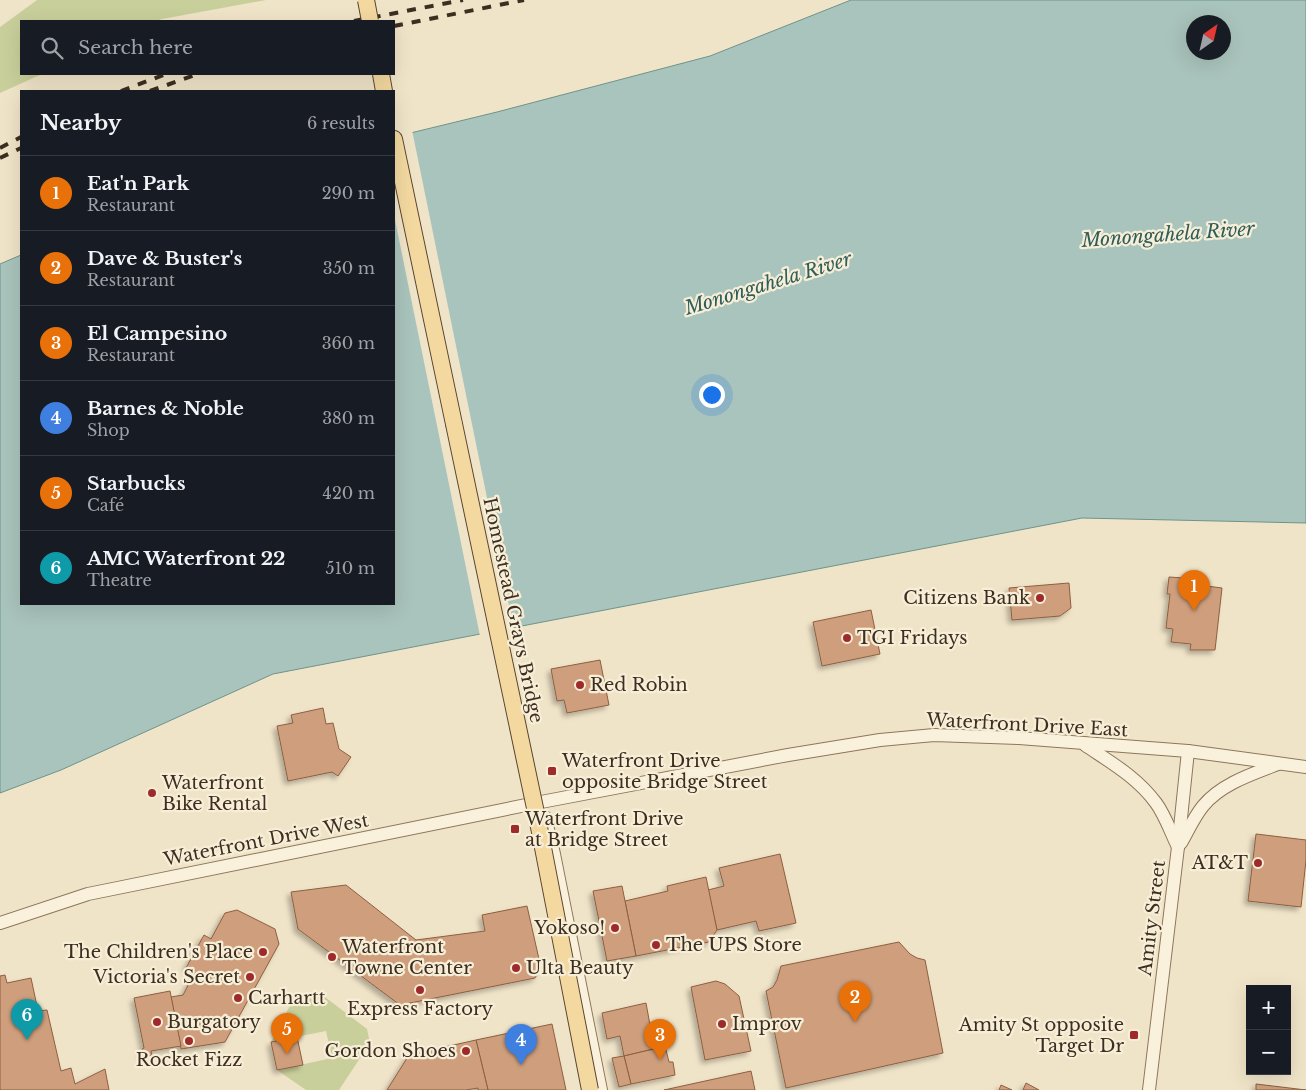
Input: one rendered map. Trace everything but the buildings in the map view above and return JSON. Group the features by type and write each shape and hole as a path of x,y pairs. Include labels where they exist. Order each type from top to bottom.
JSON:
{"main road":[{"path":"366,0 370,20"},
{"path":"381,75 384,90"},
{"name":"Homestead Grays Bridge","path":"395,144 539,828 590,1090"}],"street":[{"name":"Waterfront Drive East","path":"541,802 880,740 934,736 1019,738 1188,751 1306,767"},
{"path":"1082,744 1130,775 1142,786 1157,804 1178,847"},
{"name":"Amity Street","path":"1149,1090 1188,751"},
{"path":"1178,847 1203,805 1240,779 1278,764"},
{"path":"541,802 554,854 601,1090"},
{"name":"Waterfront Drive West","path":"0,923 88,894 541,802"}],"green space":[{"path":"37,0 266,0 159,20 20,20 20,75 40,75 0,93 0,27"},
{"path":"317,991 367,1029 370,1043 339,1090 306,1090 277,1070 332,1058 326,1031 271,1042 295,996"}],"water":[{"name":"Monongahela River","path":"851,0 1306,0 1306,523 1082,518 273,674 61,770 0,793 0,264 20,255 20,605 395,605 395,137 710,56"}],"pier":[{"path":"412,130 514,630 480,636 395,220 395,134"}],"railway":[{"path":"359,20 463,0"},
{"path":"395,26 524,0"},
{"path":"124,90 163,75"},
{"path":"153,90 195,75"},
{"path":"0,148 20,138"},
{"path":"0,158 20,148"}],"place":[{"name":"Citizens Bank","path":"1040,598"},
{"name":"Eat'n Park","path":"1194,611"},
{"name":"TGI Fridays","path":"847,638"},
{"name":"Red Robin","path":"580,685"},
{"name":"Waterfront Drive opposite Bridge Street","path":"552,771"},
{"name":"Waterfront Bike Rental","path":"152,793"},
{"name":"Waterfront Drive at Bridge Street","path":"515,829"},
{"name":"AT&T","path":"1258,863"},
{"name":"Yokoso!","path":"615,928"},
{"name":"The UPS Store","path":"656,945"},
{"name":"The Children's Place","path":"263,952"},
{"name":"Waterfront Towne Center","path":"332,957"},
{"name":"Ulta Beauty","path":"516,968"},
{"name":"Victoria's Secret","path":"250,977"},
{"name":"Express Factory","path":"420,990"},
{"name":"Carhartt","path":"238,998"},
{"name":"Burgatory","path":"157,1022"},
{"name":"Dave & Buster's","path":"855,1022"},
{"name":"Improv","path":"722,1024"},
{"name":"Amity St opposite Target Dr","path":"1134,1035"},
{"name":"AMC Waterfront 22","path":"27,1040"},
{"name":"Rocket Fizz","path":"189,1041"},
{"name":"Gordon Shoes","path":"466,1051"},
{"name":"Starbucks","path":"287,1054"},
{"name":"El Campesino","path":"660,1060"},
{"name":"Barnes & Noble","path":"521,1065"}]}
